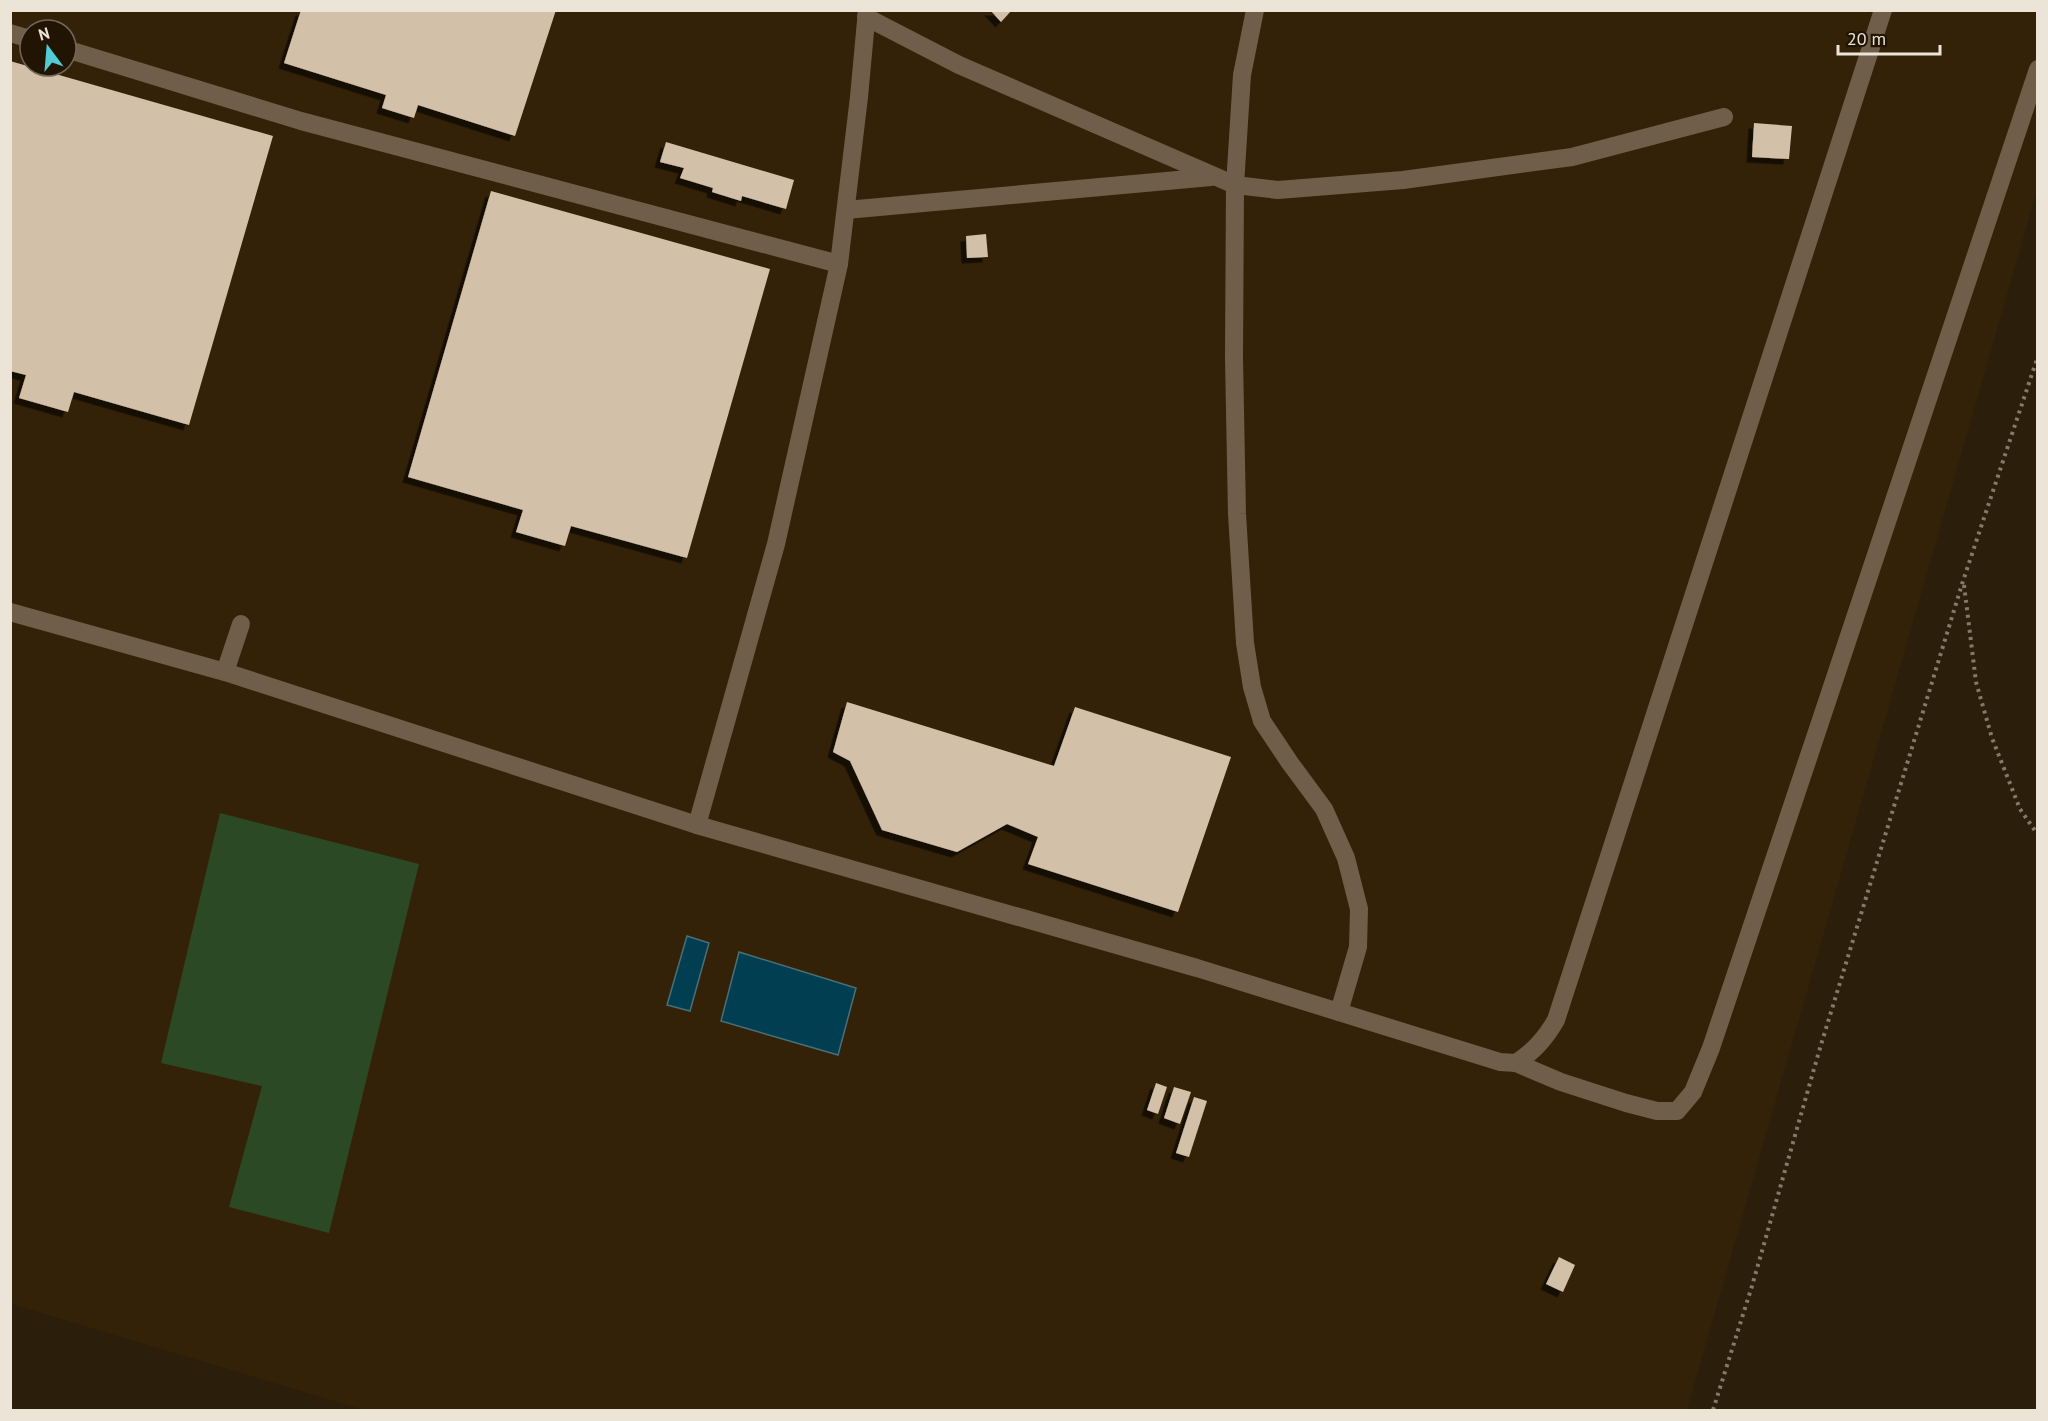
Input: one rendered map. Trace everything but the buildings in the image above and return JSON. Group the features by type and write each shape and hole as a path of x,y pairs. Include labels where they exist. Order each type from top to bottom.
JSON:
{"lane":[{"path":"1255,10 1242,75 1235,185 1234,358 1237,503 1245,643 1252,687 1262,721 1324,810 1349,868 1359,909 1358,947 1339,1012"},
{"path":"1516,1063 1534,1051 1545,1039 1556,1020 1883,10"},
{"path":"697,825 776,544 839,264 859,97 866,14 959,65 1235,185 1278,190 1403,180 1572,157 1724,117"},
{"path":"78,54 301,121 839,264"},
{"path":"10,612 225,672 697,825 1197,968 1500,1062 1516,1063 1561,1082 1657,1111 1677,1111 1694,1092 1712,1048 1847,648 2037,69"},
{"path":"846,210 1214,176"},
{"path":"225,672 241,624"}],"path":[{"path":"1713,1410 1752,1286 1820,1048 1963,581 2037,356"},
{"path":"1963,581 1976,682 1989,727 2020,809 2037,836"}],"shaded area":[{"path":"10,11 2037,11 2037,190 1687,1410 364,1410 11,1304"}],"green space":[{"path":"220,813 419,864 329,1233 229,1207 262,1086 161,1063"}],"water":[{"path":"687,936 709,943 690,1011 667,1005"},
{"path":"739,952 856,988 838,1055 721,1021"}]}
